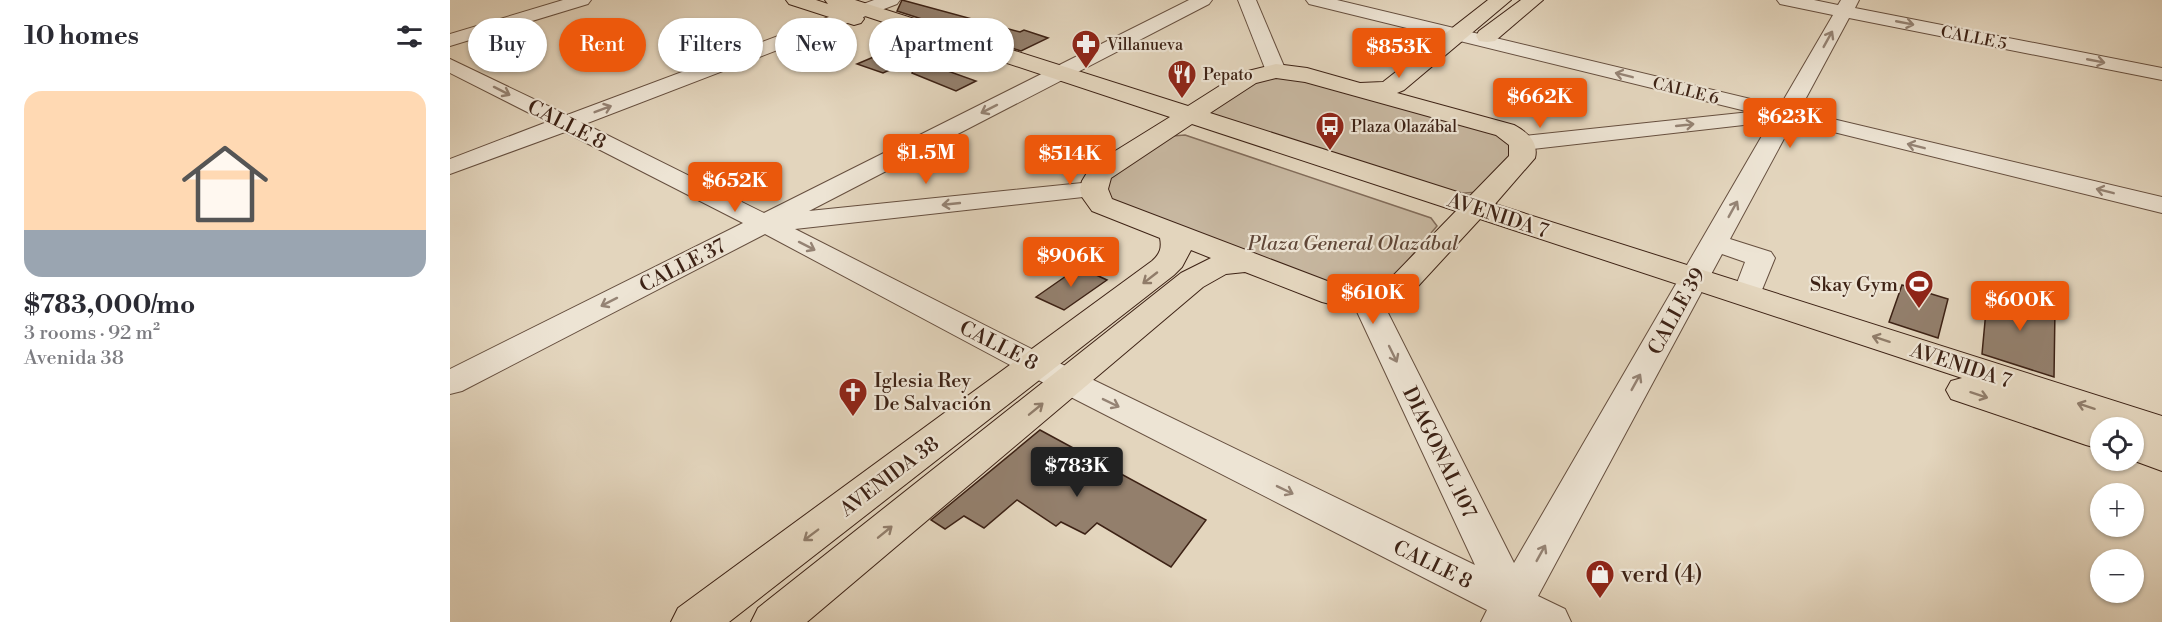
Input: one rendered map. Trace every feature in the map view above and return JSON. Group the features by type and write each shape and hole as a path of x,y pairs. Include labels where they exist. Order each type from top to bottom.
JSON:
{"main road":[{"name":"AVENIDA 7","path":"796,0 849,9 1050,78 1689,288 2090,431"},
{"path":"1359,89 1386,89 1396,86 1456,34 1501,0"},
{"path":"1462,57 1533,0"},
{"path":"1276,71 1307,75 1359,89 1428,98 1505,130 1523,143 1524,150 1522,158 1398,289 1383,297 1367,301 1334,295 1102,205 1092,190 1094,180 1101,172 1248,78 1276,71"},
{"name":"AVENIDA 38","path":"774,622 1053,374 1172,260 1177,251 1177,242 1172,232"},
{"name":"AVENIDA 38","path":"694,622 1204,271 1233,263 1250,262"},
{"name":"AVENIDA 7","path":"1689,288 1747,296 2162,430"},
{"path":"2144,450 2162,456"}],"street":[{"path":"450,40 582,0"},
{"path":"450,167 849,9 891,0"},
{"name":"CALLE 37","path":"450,383 1203,0"},
{"path":"1246,0 1276,71"},
{"name":"CALLE 6","path":"1315,0 2162,205"},
{"name":"CALLE 5","path":"1786,0 1847,6 2162,74"},
{"name":"CALLE 39","path":"1508,613 1847,6"},
{"name":"CALLE 8","path":"450,65 764,224 1508,613 1550,622"},
{"path":"1523,143 1786,114"},
{"path":"764,224 1092,190"},
{"path":"1714,243 1761,258 1747,296"},
{"name":"DIAGONAL 107","path":"1367,301 1508,613"}],"green space":[{"name":"Plaza General Olazábal","path":"1275,74 1500,132 1515,151 1478,192 1453,194 1212,117 1210,107 1255,77"},
{"name":"Plaza General Olazábal","path":"1185,135 1431,218 1437,226 1388,284 1369,291 1346,292 1110,200 1101,188 1106,171 1160,137"}],"building":[{"path":"902,0 968,18 919,18 897,11"},
{"path":"1014,30 1020,32 1024,30 1048,38 1021,51 1014,49"},
{"path":"869,59 869,68 857,64"},
{"path":"951,72 976,81 956,91 912,73"},
{"path":"1079,267 1107,280 1064,310 1036,297"},
{"name":"Skay Gym","path":"1902,285 1948,299 1938,338 1889,322"},
{"path":"1988,289 2055,308 2054,377 1982,354"},
{"path":"1040,430 1206,520 1171,567 1097,523 1085,534 1061,522 1056,526 1017,500 984,528 964,516 945,529 931,520"}],"place":[{"name":"Villanueva","path":"1086,70"},
{"name":"Pepato","path":"1182,100"},
{"name":"Plaza Olazábal","path":"1330,152"},
{"name":"Skay Gym","path":"1919,310"},
{"name":"Iglesia Rey De Salvación","path":"853,418"},
{"name":"verd (4)","path":"1600,600"}]}
